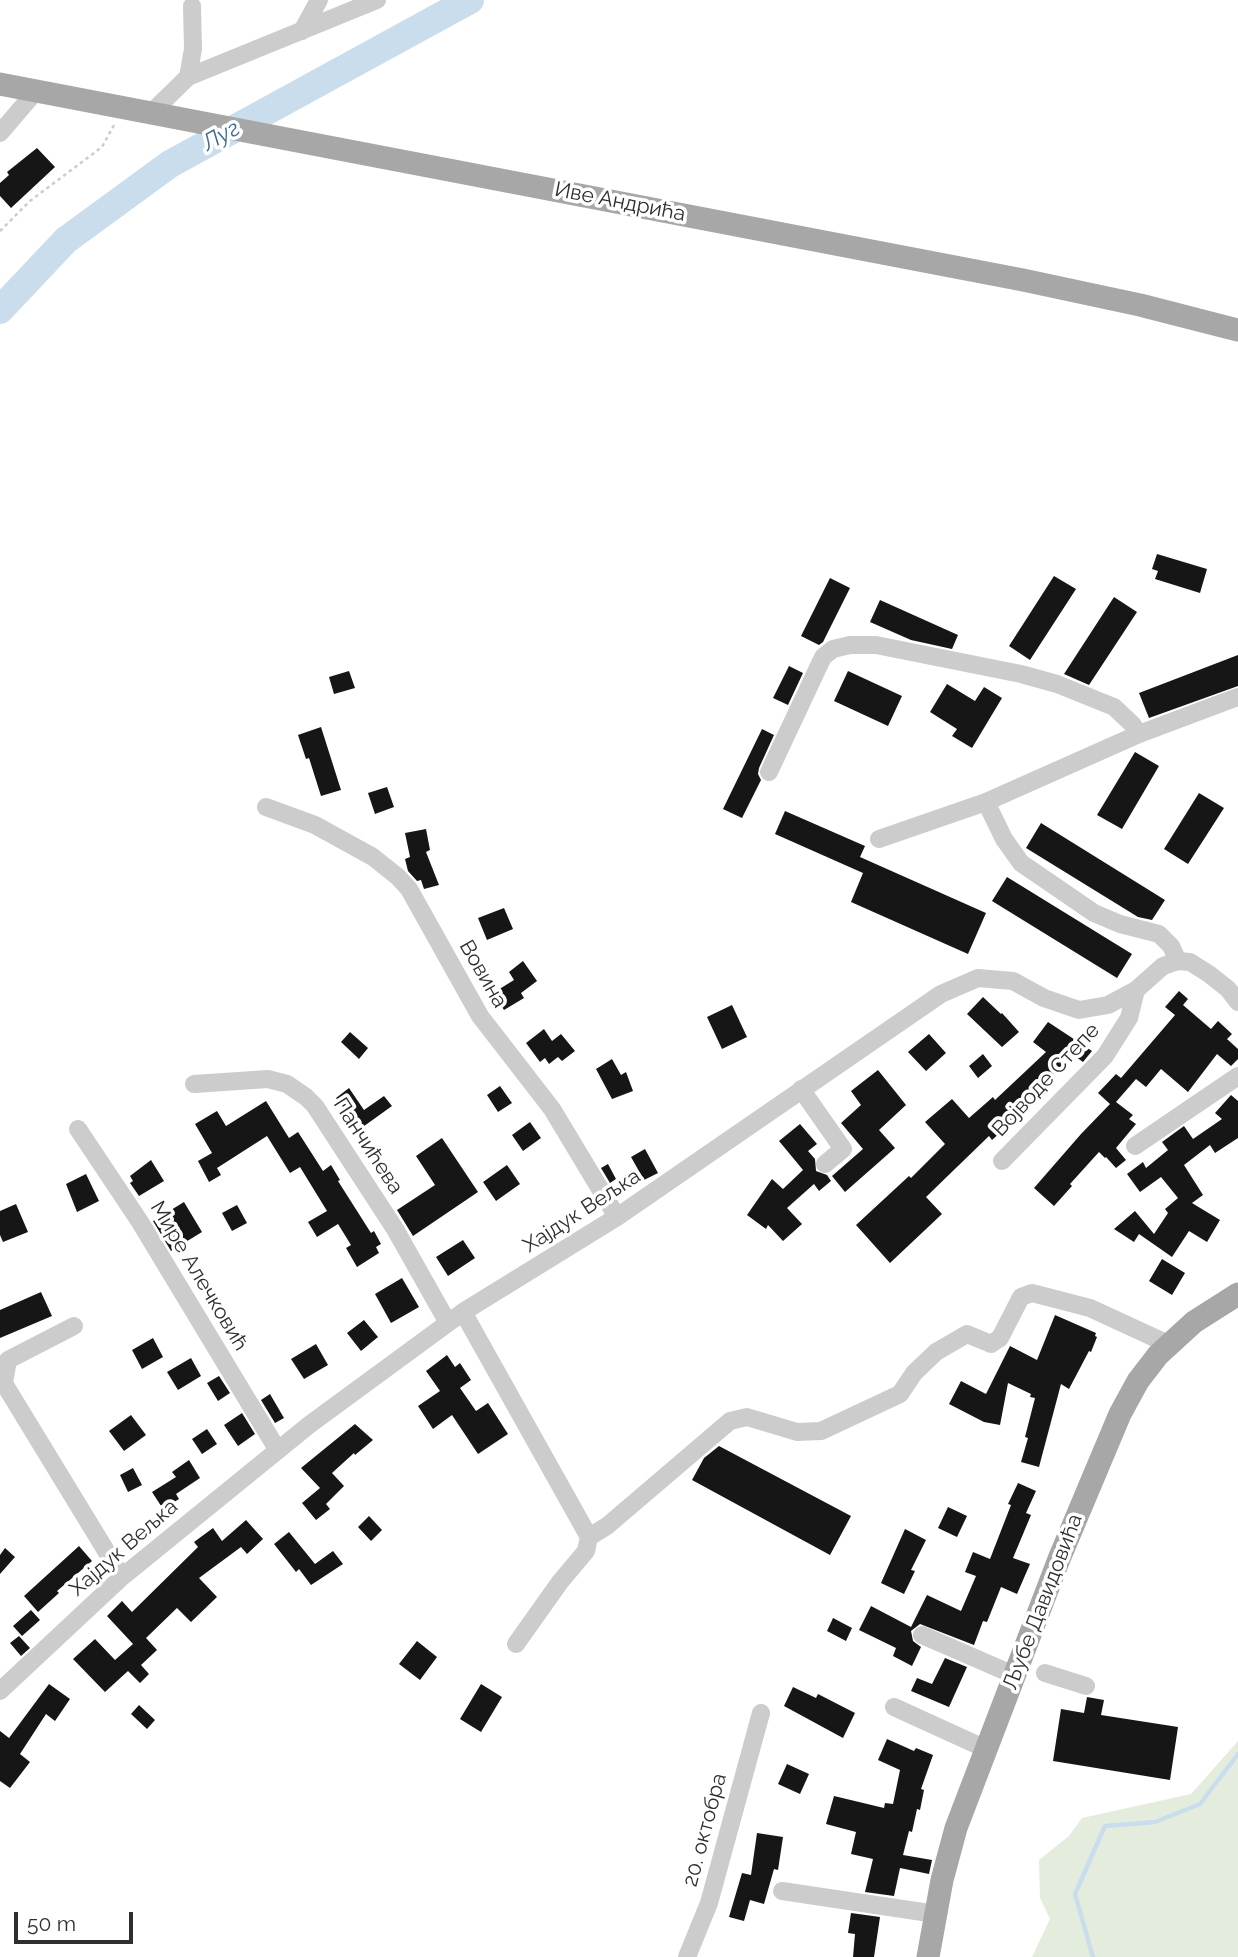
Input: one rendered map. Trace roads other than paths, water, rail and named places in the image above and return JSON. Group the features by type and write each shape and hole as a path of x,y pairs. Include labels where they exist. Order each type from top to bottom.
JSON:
{"main road":[{"name":"Иве Андрића","path":"0,84 1057,287 1238,330"},
{"name":"Љубе Давидовића","path":"928,1957 951,1841 1059,1559 1120,1414 1147,1367 1168,1344 1209,1311 1238,1294"}],"street":[{"path":"302,31 318,0"},
{"path":"156,114 188,77 377,0"},
{"path":"188,77 192,49 192,6"},
{"path":"0,133 36,91"},
{"path":"769,772 822,657 832,649 850,645 876,645 1021,674 1057,684 1114,707 1139,734"},
{"path":"879,839 986,802 1139,734 1238,697"},
{"path":"986,802 1004,839 1021,863 1094,913 1159,934 1171,946 1178,961 1190,962 1209,974 1228,989 1238,1002"},
{"name":"Вовина","path":"266,807 315,825 373,857 392,871 409,889 480,1016 552,1109 617,1217"},
{"name":"Хајдук Вељка","path":"0,1691 122,1577 277,1449 463,1312 617,1217 941,994 978,978 1013,981 1044,998 1079,1010 1108,1005 1136,990 1163,966 1178,961"},
{"name":"Војводе Степе","path":"1002,1161 1105,1056 1129,1018 1136,990"},
{"path":"1135,1146 1238,1076"},
{"name":"Панчићева","path":"194,1084 268,1079 287,1084 306,1097 315,1106 395,1229 448,1323"},
{"path":"802,1089 843,1149 825,1164"},
{"name":"Мире Алечковић","path":"78,1129 133,1212 277,1449"},
{"path":"589,1536 607,1526 730,1421 747,1417 797,1432 821,1431 900,1394 914,1373 936,1352 967,1334 991,1344 1000,1338 1021,1297 1032,1293 1090,1308 1168,1344"},
{"path":"463,1312 589,1536 586,1551 560,1582 516,1644"},
{"path":"74,1326 8,1360 2,1380 122,1577"},
{"path":"922,1635 1014,1675"},
{"path":"1045,1673 1086,1686"},
{"path":"894,1707 986,1749"},
{"name":"20. октобра","path":"687,1957 709,1903 761,1713"},
{"path":"782,1891 936,1914"}],"waterway":[{"name":"Луг","path":"0,310 66,240 170,164 470,0"},
{"path":"1093,1957 1075,1894 1105,1826 1155,1822 1200,1804 1238,1754"}]}
